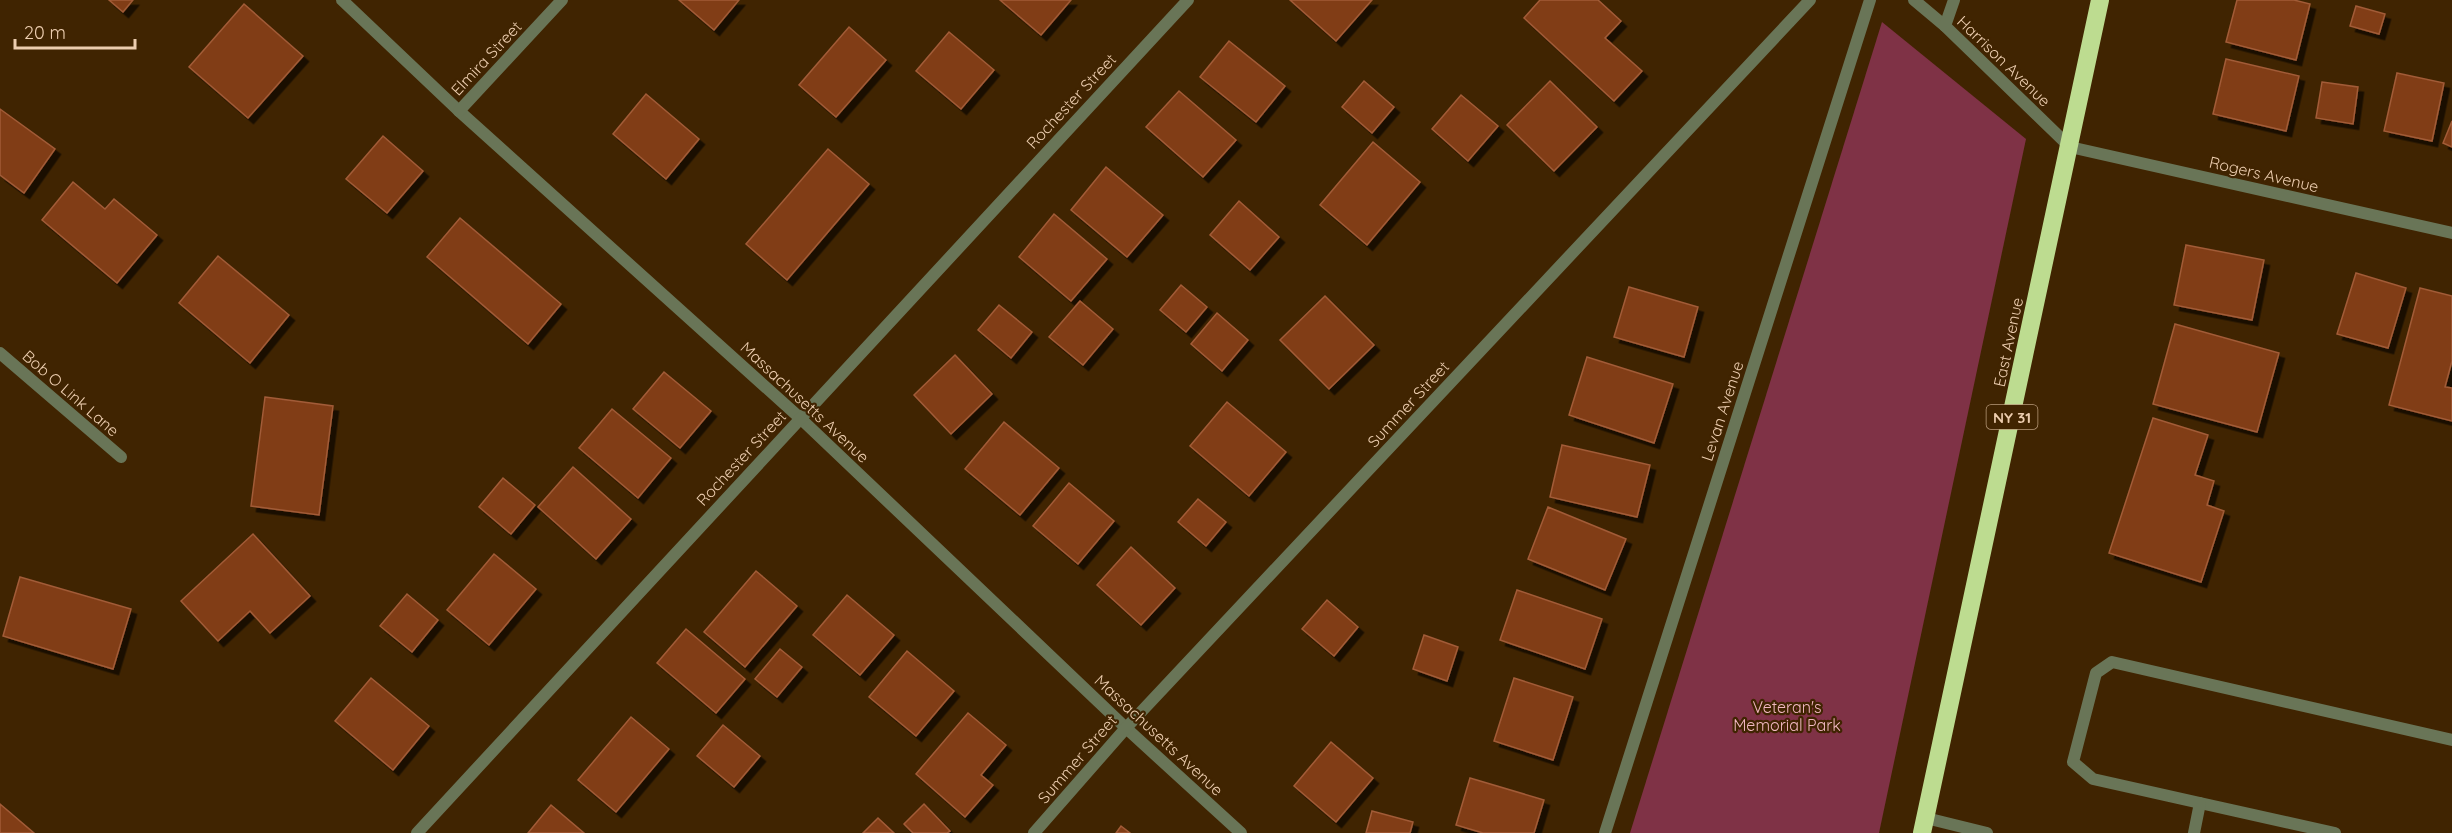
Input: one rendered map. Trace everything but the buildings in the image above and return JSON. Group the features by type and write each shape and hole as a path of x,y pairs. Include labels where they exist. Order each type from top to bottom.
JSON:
{"highway":[{"name":"East Avenue","path":"1924,826 2100,0"}],"street":[{"name":"Massachusetts Avenue","path":"342,0 459,111 800,418 1126,728 1240,833"},
{"name":"Elmira Street","path":"459,111 562,0"},
{"name":"Rochester Street","path":"417,833 1188,0"},
{"name":"Summer Street","path":"1034,833 1126,728 1810,0"},
{"name":"Levan Avenue","path":"1605,833 1870,0"},
{"name":"Harrison Avenue","path":"1914,0 1946,26 2070,147"},
{"path":"1946,26 1954,0"},
{"name":"Rogers Avenue","path":"2070,147 2452,233"},
{"name":"Bob O Link Lane","path":"0,353 121,457"},
{"path":"2335,833 2093,779 2073,762 2096,673 2112,662 2452,740"},
{"path":"2194,833 2200,803"},
{"path":"1924,826 1988,833"}],"green space":[{"name":"Veteran's Memorial Park","path":"1882,22 2026,139 1879,833 1630,833"}]}
